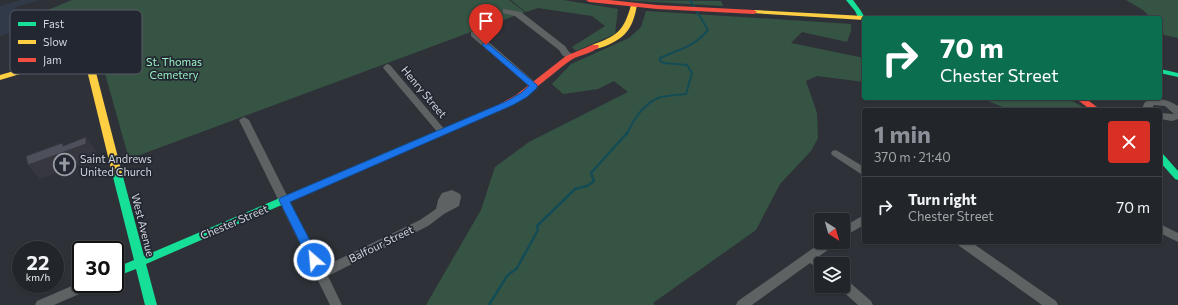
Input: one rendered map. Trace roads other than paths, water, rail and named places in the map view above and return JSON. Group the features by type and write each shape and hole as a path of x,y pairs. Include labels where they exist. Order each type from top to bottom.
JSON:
{"street":[{"path":"589,0 634,5 862,18"},
{"path":"849,0 862,18"},
{"name":"Chester Street","path":"124,269 510,103 524,95 557,66 572,56 612,39 625,31 630,25 634,5"},
{"path":"506,11 518,14 562,48 566,54 572,56"},
{"path":"474,34 534,86"},
{"name":"Henry Street","path":"387,67 442,132"},
{"path":"1162,71 1178,75"},
{"name":"West Avenue","path":"0,78 13,74"},
{"name":"West Avenue","path":"92,74 151,305"},
{"path":"1082,100 1094,108"},
{"path":"1147,108 1148,104 1155,101 1170,105 1178,112"},
{"path":"1162,116 1172,118 1178,116"},
{"path":"244,120 336,305"},
{"path":"836,153 862,171"},
{"path":"1162,158 1178,177"},
{"name":"Balfour Street","path":"321,274 424,223 440,211"},
{"path":"850,229 862,220"},
{"path":"1162,229 1178,238"},
{"path":"965,244 1052,305"},
{"path":"742,305 820,249"},
{"path":"810,256 814,260"},
{"path":"850,290 867,305"},
{"path":"41,305 72,292"}],"waterway":[{"path":"627,134 639,113 653,101 664,96 686,94 692,73 687,65 664,63 660,61 660,58 697,41 708,30 690,0"},
{"path":"489,305 507,276 517,268 538,230 537,226 575,189 587,186 594,181 591,173 627,133"}],"place":[{"name":"Saint Andrews United Church","path":"65,165"}],"park label":[{"name":"St. Thomas Cemetery","path":"174,68"}]}
